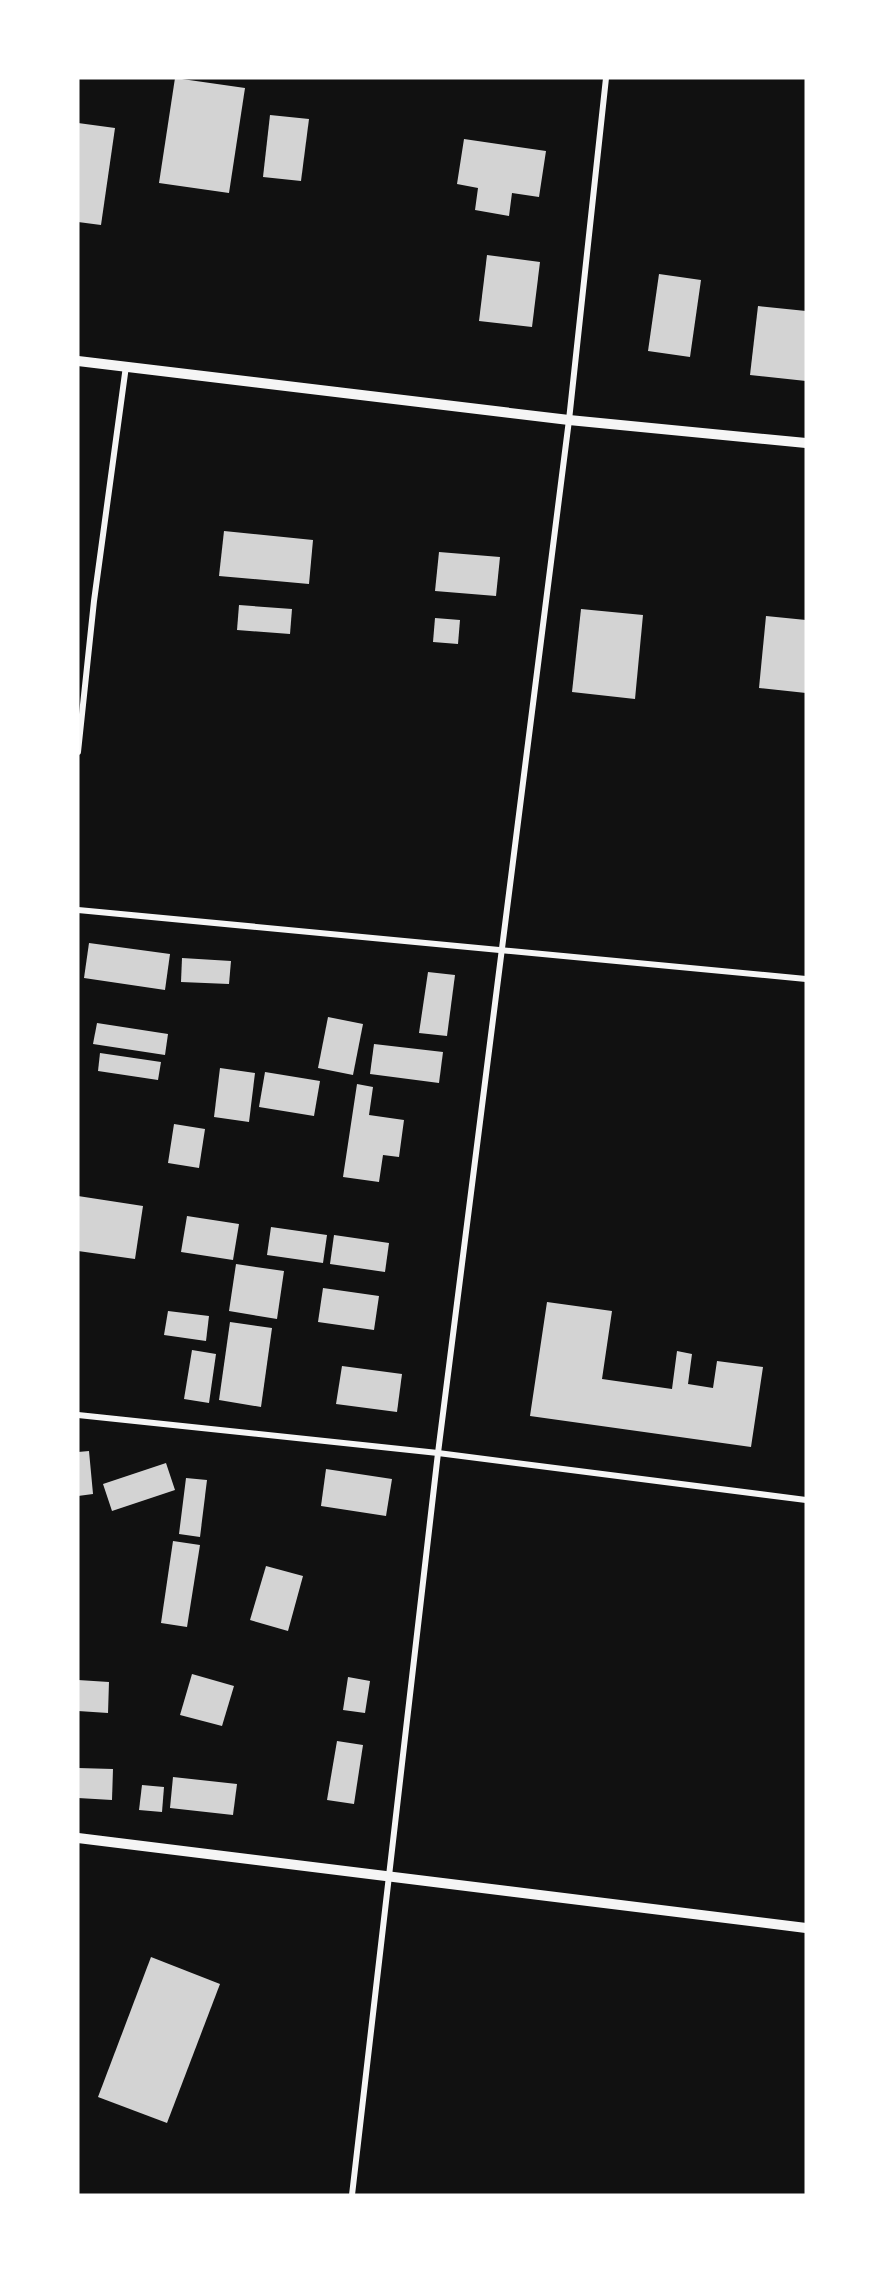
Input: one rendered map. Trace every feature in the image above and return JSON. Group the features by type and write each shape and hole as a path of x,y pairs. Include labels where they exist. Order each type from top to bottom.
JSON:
{"street":[{"path":"352,2195 438,1453 569,420 606,78"},
{"path":"78,361 569,420 806,443"},
{"path":"78,752 94,601 126,365"},
{"path":"78,910 806,979"},
{"path":"78,1415 438,1453 806,1500"},
{"path":"78,1838 806,1928"}],"building":[{"path":"175,78 245,88 229,193 159,183"},
{"path":"270,115 309,119 301,181 263,177"},
{"path":"78,123 115,128 101,225 78,222"},
{"path":"464,139 546,151 539,197 512,193 509,216 475,210 478,188 457,184"},
{"path":"487,255 540,262 532,327 479,321"},
{"path":"659,274 701,280 690,357 648,351"},
{"path":"758,306 806,311 806,381 750,375"},
{"path":"224,531 313,540 309,584 219,576"},
{"path":"439,552 500,557 496,596 435,591"},
{"path":"239,605 292,609 290,634 237,630"},
{"path":"581,609 643,615 635,699 572,692"},
{"path":"766,616 806,620 806,693 759,688"},
{"path":"435,618 460,620 458,644 433,642"},
{"path":"89,943 170,954 165,990 84,978"},
{"path":"182,958 231,961 229,984 181,982"},
{"path":"428,972 455,975 447,1036 419,1033"},
{"path":"328,1017 363,1024 353,1075 318,1068"},
{"path":"97,1023 168,1034 165,1055 93,1044"},
{"path":"374,1044 443,1052 439,1083 370,1074"},
{"path":"100,1053 161,1062 158,1080 98,1071"},
{"path":"220,1068 255,1073 249,1122 214,1117"},
{"path":"265,1072 320,1081 314,1116 259,1107"},
{"path":"357,1084 373,1087 369,1115 404,1120 399,1157 383,1155 379,1182 343,1177"},
{"path":"174,1124 205,1129 199,1168 168,1163"},
{"path":"78,1196 143,1206 135,1259 78,1251"},
{"path":"187,1216 239,1224 233,1260 181,1252"},
{"path":"271,1227 327,1235 323,1263 267,1255"},
{"path":"334,1235 389,1243 385,1272 330,1264"},
{"path":"236,1264 284,1271 277,1319 229,1311"},
{"path":"323,1288 379,1296 374,1330 318,1322"},
{"path":"547,1302 612,1311 602,1379 672,1389 677,1351 692,1354 688,1384 713,1388 717,1361 763,1367 751,1447 530,1416"},
{"path":"168,1311 209,1316 206,1341 164,1335"},
{"path":"230,1322 272,1328 261,1407 219,1400"},
{"path":"192,1350 216,1354 209,1403 184,1399"},
{"path":"342,1366 402,1374 397,1412 336,1404"},
{"path":"89,1451 93,1494 78,1496 78,1452"},
{"path":"166,1463 175,1490 112,1511 103,1484"},
{"path":"326,1469 392,1479 386,1516 321,1506"},
{"path":"186,1478 207,1480 200,1537 179,1534"},
{"path":"173,1541 200,1545 187,1627 161,1623"},
{"path":"266,1566 303,1576 288,1631 250,1620"},
{"path":"192,1674 234,1686 222,1726 180,1715"},
{"path":"348,1677 370,1681 365,1713 343,1710"},
{"path":"78,1680 109,1682 108,1713 78,1711"},
{"path":"337,1741 363,1745 354,1804 327,1800"},
{"path":"78,1768 113,1769 112,1800 78,1798"},
{"path":"173,1777 237,1784 233,1815 170,1808"},
{"path":"142,1785 164,1787 162,1812 139,1810"},
{"path":"151,1957 220,1984 167,2123 98,2097"}]}
